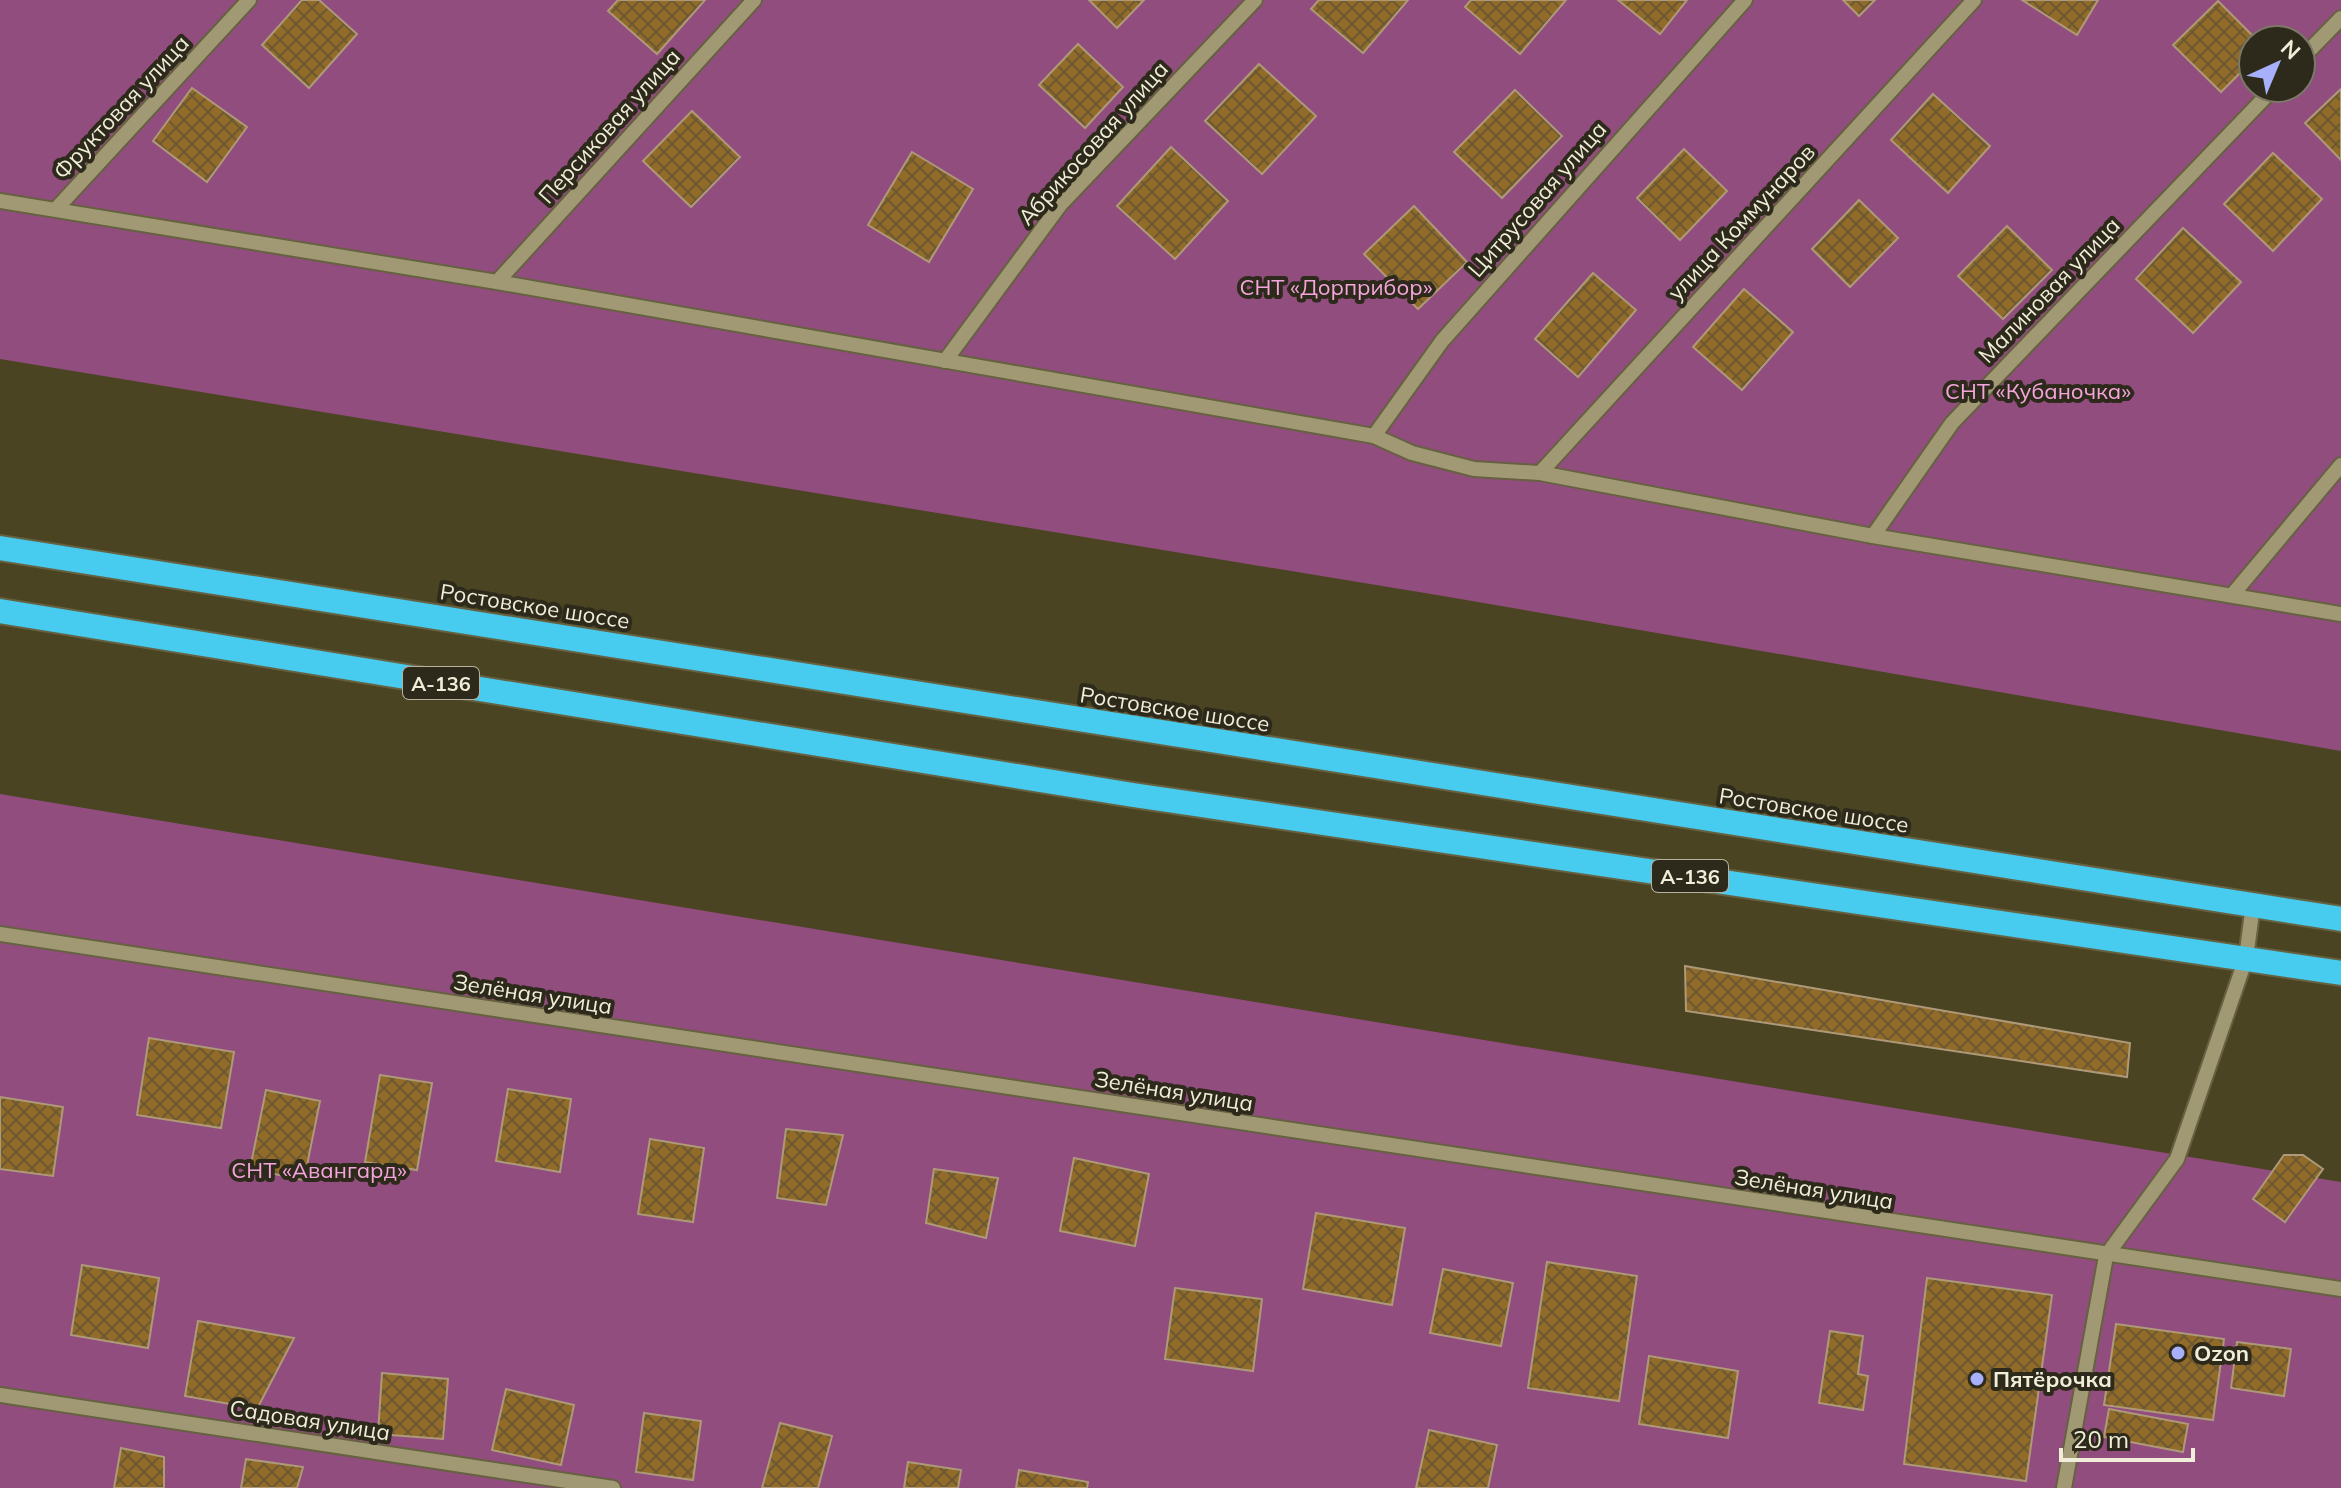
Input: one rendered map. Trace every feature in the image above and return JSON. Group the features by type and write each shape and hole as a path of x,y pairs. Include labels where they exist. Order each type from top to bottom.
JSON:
{"highway":[{"name":"Ростовское шоссе","path":"0,548 2341,919"},
{"name":"А-136","path":"0,611 1133,795 2341,973"}],"street":[{"name":"Фруктовая улица","path":"57,208 249,0"},
{"name":"Персиковая улица","path":"497,282 754,0"},
{"name":"Абрикосовая улица","path":"945,361 1060,205 1255,0"},
{"name":"Цитрусовая улица","path":"1374,436 1442,341 1745,0"},
{"name":"улица Коммунаров","path":"1540,473 1974,0"},
{"path":"2317,43 2341,18"},
{"name":"Малиновая улица","path":"1873,536 1952,423 2259,104"},
{"path":"0,201 497,282 1374,436 1412,453 1474,469 1540,473 1873,536 2341,614"},
{"path":"2233,594 2341,465"},
{"path":"2064,1488 2106,1256 2177,1159 2246,958 2253,905"},
{"name":"Зелёная улица","path":"0,934 2106,1256 2341,1289"},
{"name":"Садовая улица","path":"0,1395 613,1488"}],"green space":[{"name":"СНТ «Дорприбор»","path":"0,0 2341,0 2341,751 1443,596 0,359"},
{"name":"СНТ «Авангард»","path":"0,794 2341,1182 2341,1488 0,1488"}],"building":[{"path":"302,0 319,0 357,34 309,88 262,45"},
{"path":"618,0 705,0 657,54 608,11"},
{"path":"1089,0 1144,0 1117,28"},
{"path":"1319,0 1408,0 1363,53 1311,9"},
{"path":"1471,0 1566,0 1520,54 1465,7"},
{"path":"1618,0 1687,0 1660,34"},
{"path":"1843,0 1875,0 1859,16"},
{"path":"2022,0 2098,0 2077,35"},
{"path":"2218,1 2241,24 2237,24 2237,76 2221,92 2173,45"},
{"path":"1078,44 1123,87 1085,128 1039,85"},
{"path":"1259,64 1316,116 1262,174 1205,121"},
{"path":"192,88 247,127 207,182 153,141"},
{"path":"2341,89 2341,160 2305,123"},
{"path":"1515,90 1562,136 1502,198 1454,152"},
{"path":"1933,94 1990,146 1948,193 1891,140"},
{"path":"692,111 740,157 691,207 643,161"},
{"path":"1171,147 1228,201 1175,259 1117,206"},
{"path":"1684,149 1727,191 1680,240 1637,198"},
{"path":"912,152 973,189 929,262 868,225"},
{"path":"2273,153 2322,199 2273,251 2224,204"},
{"path":"1859,200 1898,238 1850,287 1812,249"},
{"path":"1414,206 1467,262 1418,309 1364,254"},
{"path":"2007,226 2052,270 2003,319 1958,276"},
{"path":"2183,228 2241,282 2193,333 2136,279"},
{"path":"1593,273 1636,310 1578,377 1535,339"},
{"path":"1744,289 1793,332 1742,390 1693,347"},
{"path":"1685,966 2130,1043 2127,1077 1686,1011"},
{"path":"149,1038 234,1052 221,1128 137,1115"},
{"path":"380,1075 432,1083 417,1170 365,1162"},
{"path":"508,1089 571,1099 560,1172 496,1161"},
{"path":"266,1090 320,1101 304,1180 250,1169"},
{"path":"0,1097 63,1107 53,1176 0,1169"},
{"path":"786,1129 843,1135 826,1205 777,1198"},
{"path":"650,1139 704,1148 693,1222 638,1214"},
{"path":"2284,1155 2303,1155 2323,1169 2285,1222 2253,1199"},
{"path":"1074,1158 1149,1174 1135,1246 1060,1231"},
{"path":"934,1169 998,1178 986,1238 926,1223"},
{"path":"1316,1213 1405,1228 1392,1305 1303,1289"},
{"path":"1547,1262 1637,1276 1619,1401 1528,1388"},
{"path":"82,1265 159,1278 148,1348 71,1335"},
{"path":"1443,1269 1513,1283 1501,1346 1430,1333"},
{"name":"Пятёрочка","path":"1927,1278 2052,1295 2026,1481 1904,1464"},
{"path":"1175,1288 1262,1299 1253,1371 1165,1359"},
{"path":"198,1321 294,1338 257,1409 185,1396"},
{"path":"2116,1324 2224,1339 2213,1420 2104,1405"},
{"path":"1830,1331 1863,1336 1858,1374 1868,1376 1863,1410 1819,1403"},
{"path":"2237,1342 2291,1349 2284,1396 2231,1388"},
{"path":"1649,1356 1738,1371 1728,1438 1639,1424"},
{"path":"382,1373 448,1379 443,1439 378,1434"},
{"path":"506,1389 574,1405 561,1465 492,1450"},
{"path":"2109,1409 2188,1424 2183,1452 2104,1437"},
{"path":"644,1413 701,1421 693,1480 636,1472"},
{"path":"780,1423 832,1436 818,1488 762,1488"},
{"path":"1429,1430 1497,1445 1488,1488 1416,1488"},
{"path":"121,1448 164,1457 164,1488 114,1488"},
{"path":"246,1459 303,1467 297,1488 241,1488"},
{"path":"908,1462 961,1470 958,1488 904,1488"},
{"path":"1019,1470 1088,1482 1087,1488 1016,1488"}],"place":[{"name":"Ozon","path":"2178,1353"},
{"name":"Пятёрочка","path":"1977,1379"}],"park label":[{"name":"СНТ «Кубаночка»","path":"2038,391"}]}
